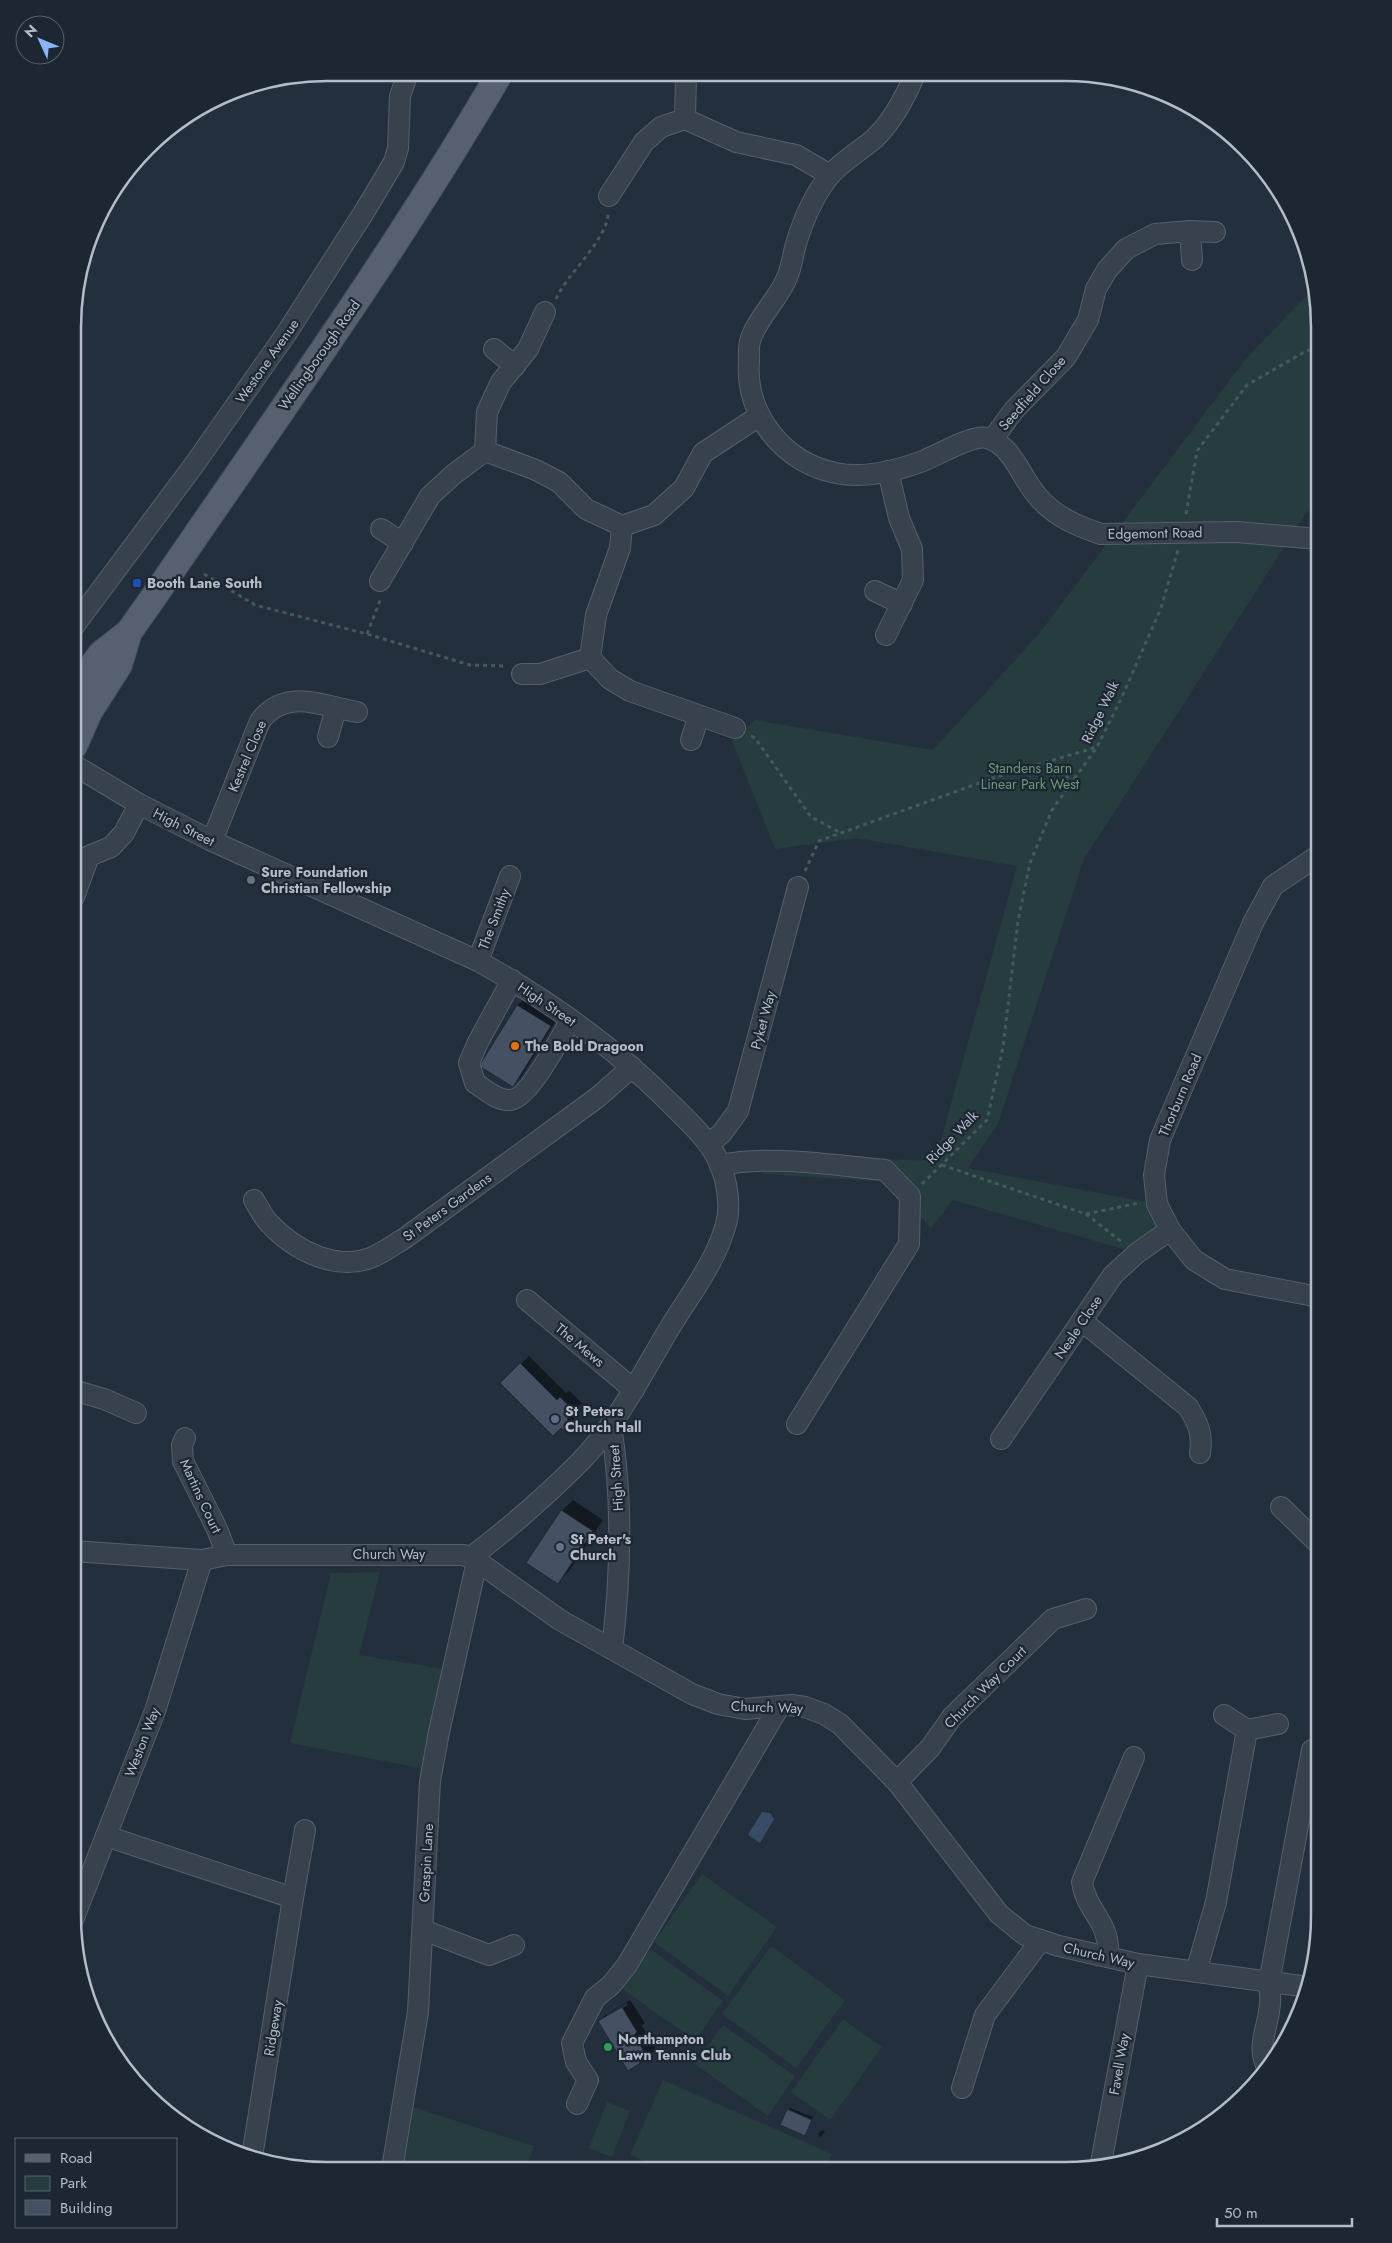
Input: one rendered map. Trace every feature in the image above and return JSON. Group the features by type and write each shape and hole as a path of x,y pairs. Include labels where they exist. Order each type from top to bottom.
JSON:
{"main road":[{"name":"Wellingborough Road","path":"81,681 101,654 129,632 371,279 454,153 495,81"},
{"name":"Wellingborough Road","path":"81,717 119,665 129,632"}],"street":[{"name":"Westone Avenue","path":"81,617 229,416 286,334 366,209 394,162 398,148 400,96 405,81"},
{"path":"685,119 686,81"},
{"path":"911,81 904,100 892,118 875,138 830,175 804,218 788,276 750,339 748,372 750,395 759,416 770,434 811,466 835,473 859,476 888,471 922,461 971,440 984,437 992,440"},
{"path":"609,196 644,142 661,127 685,119 736,142 796,155 830,175"},
{"path":"1190,231 1192,260"},
{"name":"Seedfield Close","path":"992,440 1014,410 1066,357 1088,320 1096,289 1107,270 1126,249 1155,234 1190,231 1215,232"},
{"path":"485,451 487,412 501,382 528,349 545,312"},
{"path":"494,349 515,366"},
{"path":"485,451 536,470 559,482 586,509 622,526 654,515 684,488 702,453 759,416"},
{"name":"Edgemont Road","path":"992,440 1002,445 1038,498 1061,518 1101,534 1236,532 1311,538"},
{"path":"380,581 430,496 454,474 485,451"},
{"path":"886,635 913,580 912,549 899,518 888,471"},
{"path":"590,658 596,615 620,548 622,526"},
{"path":"381,529 403,543"},
{"path":"875,591 902,604"},
{"path":"522,674 540,674 590,658"},
{"path":"590,658 610,679 630,691 735,728"},
{"name":"Kestrel Close","path":"212,841 260,722 267,712 286,701 297,700 357,712"},
{"path":"328,737 336,708"},
{"path":"691,740 699,716"},
{"name":"High Street","path":"81,769 139,804 212,841 478,961 512,980 571,1020 632,1067 709,1144 720,1165 726,1191 727,1223 709,1265 634,1390 611,1426 578,1464 474,1559"},
{"path":"81,878 89,856 112,847 124,833 139,804"},
{"name":"Thorburn Road","path":"1311,859 1273,886 1252,923 1160,1140 1154,1175 1156,1199 1170,1230 1194,1260 1225,1279 1311,1295"},
{"name":"The Smithy","path":"478,961 510,876"},
{"name":"Pyket Way","path":"709,1144 722,1133 738,1111 798,887"},
{"path":"512,980 478,1042 469,1064 475,1083 497,1097 510,1100 518,1098 532,1084 571,1020"},
{"name":"St Peters Gardens","path":"254,1200 268,1222 287,1239 320,1257 347,1263 374,1256 405,1238 618,1082 632,1067"},
{"path":"720,1165 751,1161 828,1164 885,1170 910,1196 909,1244 797,1424"},
{"name":"Neale Close","path":"1001,1439 1113,1275 1137,1253 1170,1230"},
{"name":"The Mews","path":"527,1300 634,1390"},
{"path":"1082,1321 1188,1407 1198,1422 1202,1440 1200,1453"},
{"path":"81,1392 104,1399 136,1413"},
{"name":"High Street","path":"611,1426 616,1459 620,1545 620,1584 612,1649"},
{"name":"Martins Court","path":"184,1438 182,1445 183,1461 217,1529 227,1555"},
{"path":"1281,1507 1311,1536"},
{"name":"Church Way","path":"81,1551 202,1560 227,1555 456,1554 474,1559 560,1620 692,1694 718,1704 745,1709 791,1705 805,1707 824,1714 840,1724 897,1782 999,1914 1025,1935 1108,1958 1138,1964 1300,1986"},
{"name":"Graspin Lane","path":"393,2162 418,2012 430,1781 438,1732 474,1559"},
{"name":"Weston Way","path":"81,1900 155,1711 202,1560"},
{"name":"Church Way Court","path":"897,1782 930,1748 952,1717 1053,1619 1086,1609"},
{"path":"577,2104 588,2080 576,2062 572,2043 585,2015 595,1998 611,1985 627,1965 779,1707"},
{"path":"1224,1715 1247,1730 1278,1724"},
{"path":"1196,1972 1216,1902 1247,1730"},
{"path":"1264,2060 1261,2044 1270,2003 1269,1983 1311,1755"},
{"path":"1108,1958 1109,1942 1105,1928 1084,1895 1082,1882 1134,1757"},
{"name":"Ridgeway","path":"253,2150 305,1830"},
{"path":"106,1836 293,1898"},
{"path":"423,1930 489,1955 514,1945"},
{"path":"962,2088 985,2015 1041,1940"},
{"name":"Favell Way","path":"1102,2159 1138,1964"}],"path":[{"path":"545,312 550,313 560,290 578,270 608,220 609,196"},
{"name":"Ridge Walk","path":"910,1196 987,1120 1003,1047 1018,921 1030,864 1052,810 1097,747 1161,608 1183,533 1197,451 1247,385 1311,349"},
{"path":"204,574 255,605 367,634 470,665 519,666 522,674"},
{"path":"367,634 382,596 380,581"},
{"path":"735,728 755,738 811,817 841,833"},
{"path":"798,887 819,841 993,778 1097,747"},
{"path":"1046,762 1073,781"},
{"path":"942,1164 1086,1214 1137,1253"},
{"path":"1086,1214 1156,1199"}],"green space":[{"name":"Standens Barn Linear Park West","path":"1309,293 1311,327 1311,509 1304,516 1084,859 998,1124 968,1168 1157,1204 1170,1230 1137,1253 953,1200 931,1228 888,1182 763,1174 748,1154 935,1161 1017,866 857,838 775,849 732,741 755,720 933,750 1038,635 1244,361"},
{"path":"380,1572 359,1655 444,1669 425,1769 290,1743 331,1573"},
{"path":"702,1874 777,1927 728,1996 654,1942"},
{"path":"771,1946 845,2000 796,2068 722,2014"},
{"path":"650,1949 723,2001 695,2040 622,1989"},
{"path":"843,2019 882,2047 830,2120 791,2092"},
{"path":"723,2025 795,2076 768,2116 695,2064"},
{"path":"663,2080 832,2154 828,2162 647,2162 630,2155"},
{"path":"397,2102 534,2146 528,2162 386,2162"},
{"path":"607,2102 630,2111 612,2157 589,2148"}],"water":[{"path":"762,1812 770,1813 774,1819 760,1843 748,1835"}],"building":[{"name":"The Bold Dragoon","path":"517,1005 551,1026 513,1087 479,1066"},
{"path":"520,1363 557,1400 560,1397 575,1412 567,1419 571,1423 564,1431 561,1428 553,1436 500,1383"},
{"name":"St Peter's Church","path":"561,1510 593,1531 558,1584 526,1563"},
{"path":"622,2007 637,2032 634,2035 648,2058 628,2071 598,2021"},
{"path":"787,2109 812,2120 805,2136 780,2125"}],"place":[{"name":"Booth Lane South","path":"137,583"},
{"name":"Sure Foundation Christian Fellowship","path":"251,880"},
{"name":"The Bold Dragoon","path":"515,1046"},
{"name":"St Peters Church Hall","path":"555,1419"},
{"name":"St Peter's Church","path":"560,1547"},
{"name":"Northampton Lawn Tennis Club","path":"608,2047"}]}
